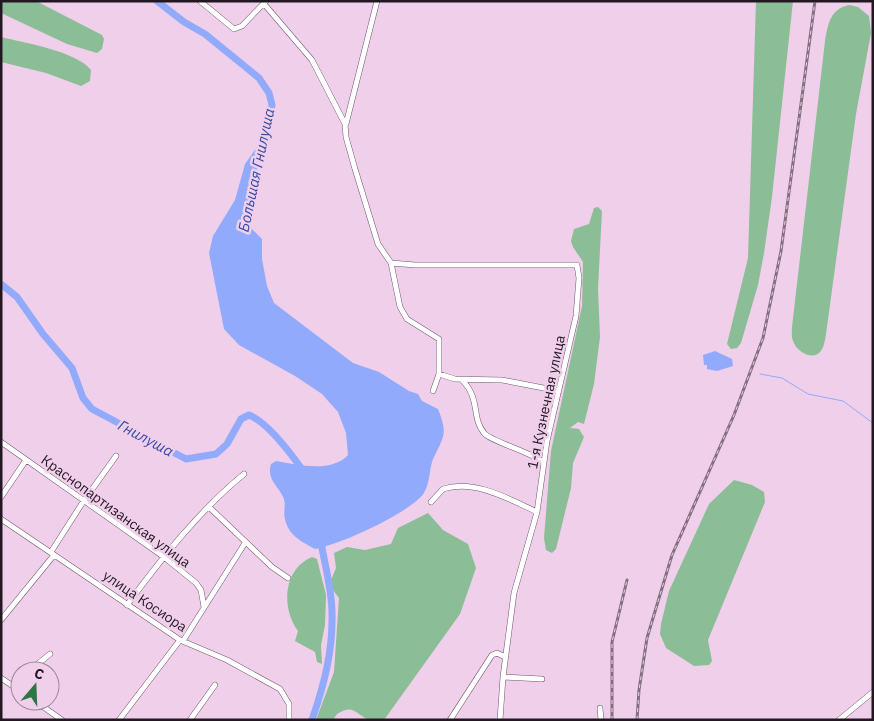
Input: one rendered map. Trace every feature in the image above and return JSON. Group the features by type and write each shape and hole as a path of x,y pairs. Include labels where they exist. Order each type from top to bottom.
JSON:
{"street":[{"path":"200,1 234,29 242,26 266,3 312,60 346,124"},
{"path":"377,1 346,124 346,137 378,244 391,263 400,307 406,319 439,339 439,374 432,391"},
{"name":"1-я Кузнечная улица","path":"391,263 422,266 577,265 579,278 576,316 543,462 537,512 518,573 505,657 500,720"},
{"path":"439,374 447,378 462,380 502,380 559,391"},
{"path":"462,380 473,392 484,432 490,438 529,453 543,462"},
{"name":"Краснопартизанская улица","path":"1,442 83,502 164,557 199,586 204,607"},
{"path":"1,620 52,554 83,502 116,456"},
{"path":"1,497 26,460"},
{"path":"127,605 164,557 209,507 244,474"},
{"path":"431,502 443,489 468,487 500,495 537,512"},
{"path":"209,507 278,572 288,578"},
{"name":"улица Косиора","path":"1,518 52,554 80,570 127,605 182,640 227,660 280,689 289,704 289,720"},
{"path":"119,720 182,640 245,542"},
{"path":"450,720 492,655 496,653 505,657"},
{"path":"41,661 50,654"},
{"path":"503,677 542,679"},
{"path":"190,720 215,685"},
{"path":"839,720 873,692"},
{"path":"600,708 601,720"},
{"path":"49,711 62,720"}],"green space":[{"path":"1,1 36,1 102,35 104,39 102,49 97,53 67,44 1,13"},
{"path":"756,1 793,1 772,197 764,253 758,285 741,343 737,348 731,349 727,344 748,258"},
{"path":"849,5 858,7 869,16 871,33 856,114 825,339 820,352 813,356 801,352 796,346 792,337 792,327 825,41 831,18 838,10"},
{"path":"1,37 49,49 74,58 84,63 91,70 90,81 81,86 46,73 1,62"},
{"path":"598,207 602,211 598,289 600,337 594,384 584,424 578,422 570,428 579,429 584,437 573,463 571,488 556,549 552,553 546,550 544,538 551,451 582,306 583,262 571,241 574,229 589,224 594,208"},
{"path":"734,480 752,485 764,492 765,502 708,640 712,661 709,665 694,666 666,648 660,634 661,624 669,591 709,504"},
{"path":"428,513 443,530 468,544 476,568 460,614 384,720 369,720 353,710 347,710 337,714 333,720 316,720 334,672 339,598 329,585 336,568 334,553 347,547 365,550 391,544 398,528"},
{"path":"312,557 317,559 326,595 325,625 321,645 322,664 317,662 315,652 295,641 298,631 293,622 287,601 290,580 295,570"}],"water":[{"path":"267,133 246,211 247,224 262,239 262,259 267,286 274,303 353,363 379,372 409,391 418,394 422,401 438,409 444,430 442,440 433,459 426,489 416,501 373,527 315,549 292,534 289,529 284,517 284,499 270,474 271,464 276,461 324,466 341,461 348,455 346,433 338,412 322,394 295,376 239,345 224,329 209,253 213,236 235,200 245,164"},
{"path":"715,351 732,359 733,366 717,371 707,369 707,365 704,365 703,355"}],"waterway":[{"name":"Большая Гнилуша","path":"157,1 184,22 205,34 259,78 269,93 272,105 265,140"},
{"name":"Большая Гнилуша","path":"244,223 250,191"},
{"name":"Гнилуша","path":"1,284 17,297 43,334 72,368 83,398 92,409 186,459 216,454 227,444 241,419 249,415 264,424 286,448 304,472"},
{"path":"760,374 782,378 808,394 843,401 873,423"},
{"name":"Большая Гнилуша","path":"312,720 327,668 332,627 331,597 322,548 323,540"}],"railway":[{"path":"637,720 639,690 647,638 672,555 734,415 763,338 781,251 815,1"},
{"path":"612,720 612,642 627,580"}]}
